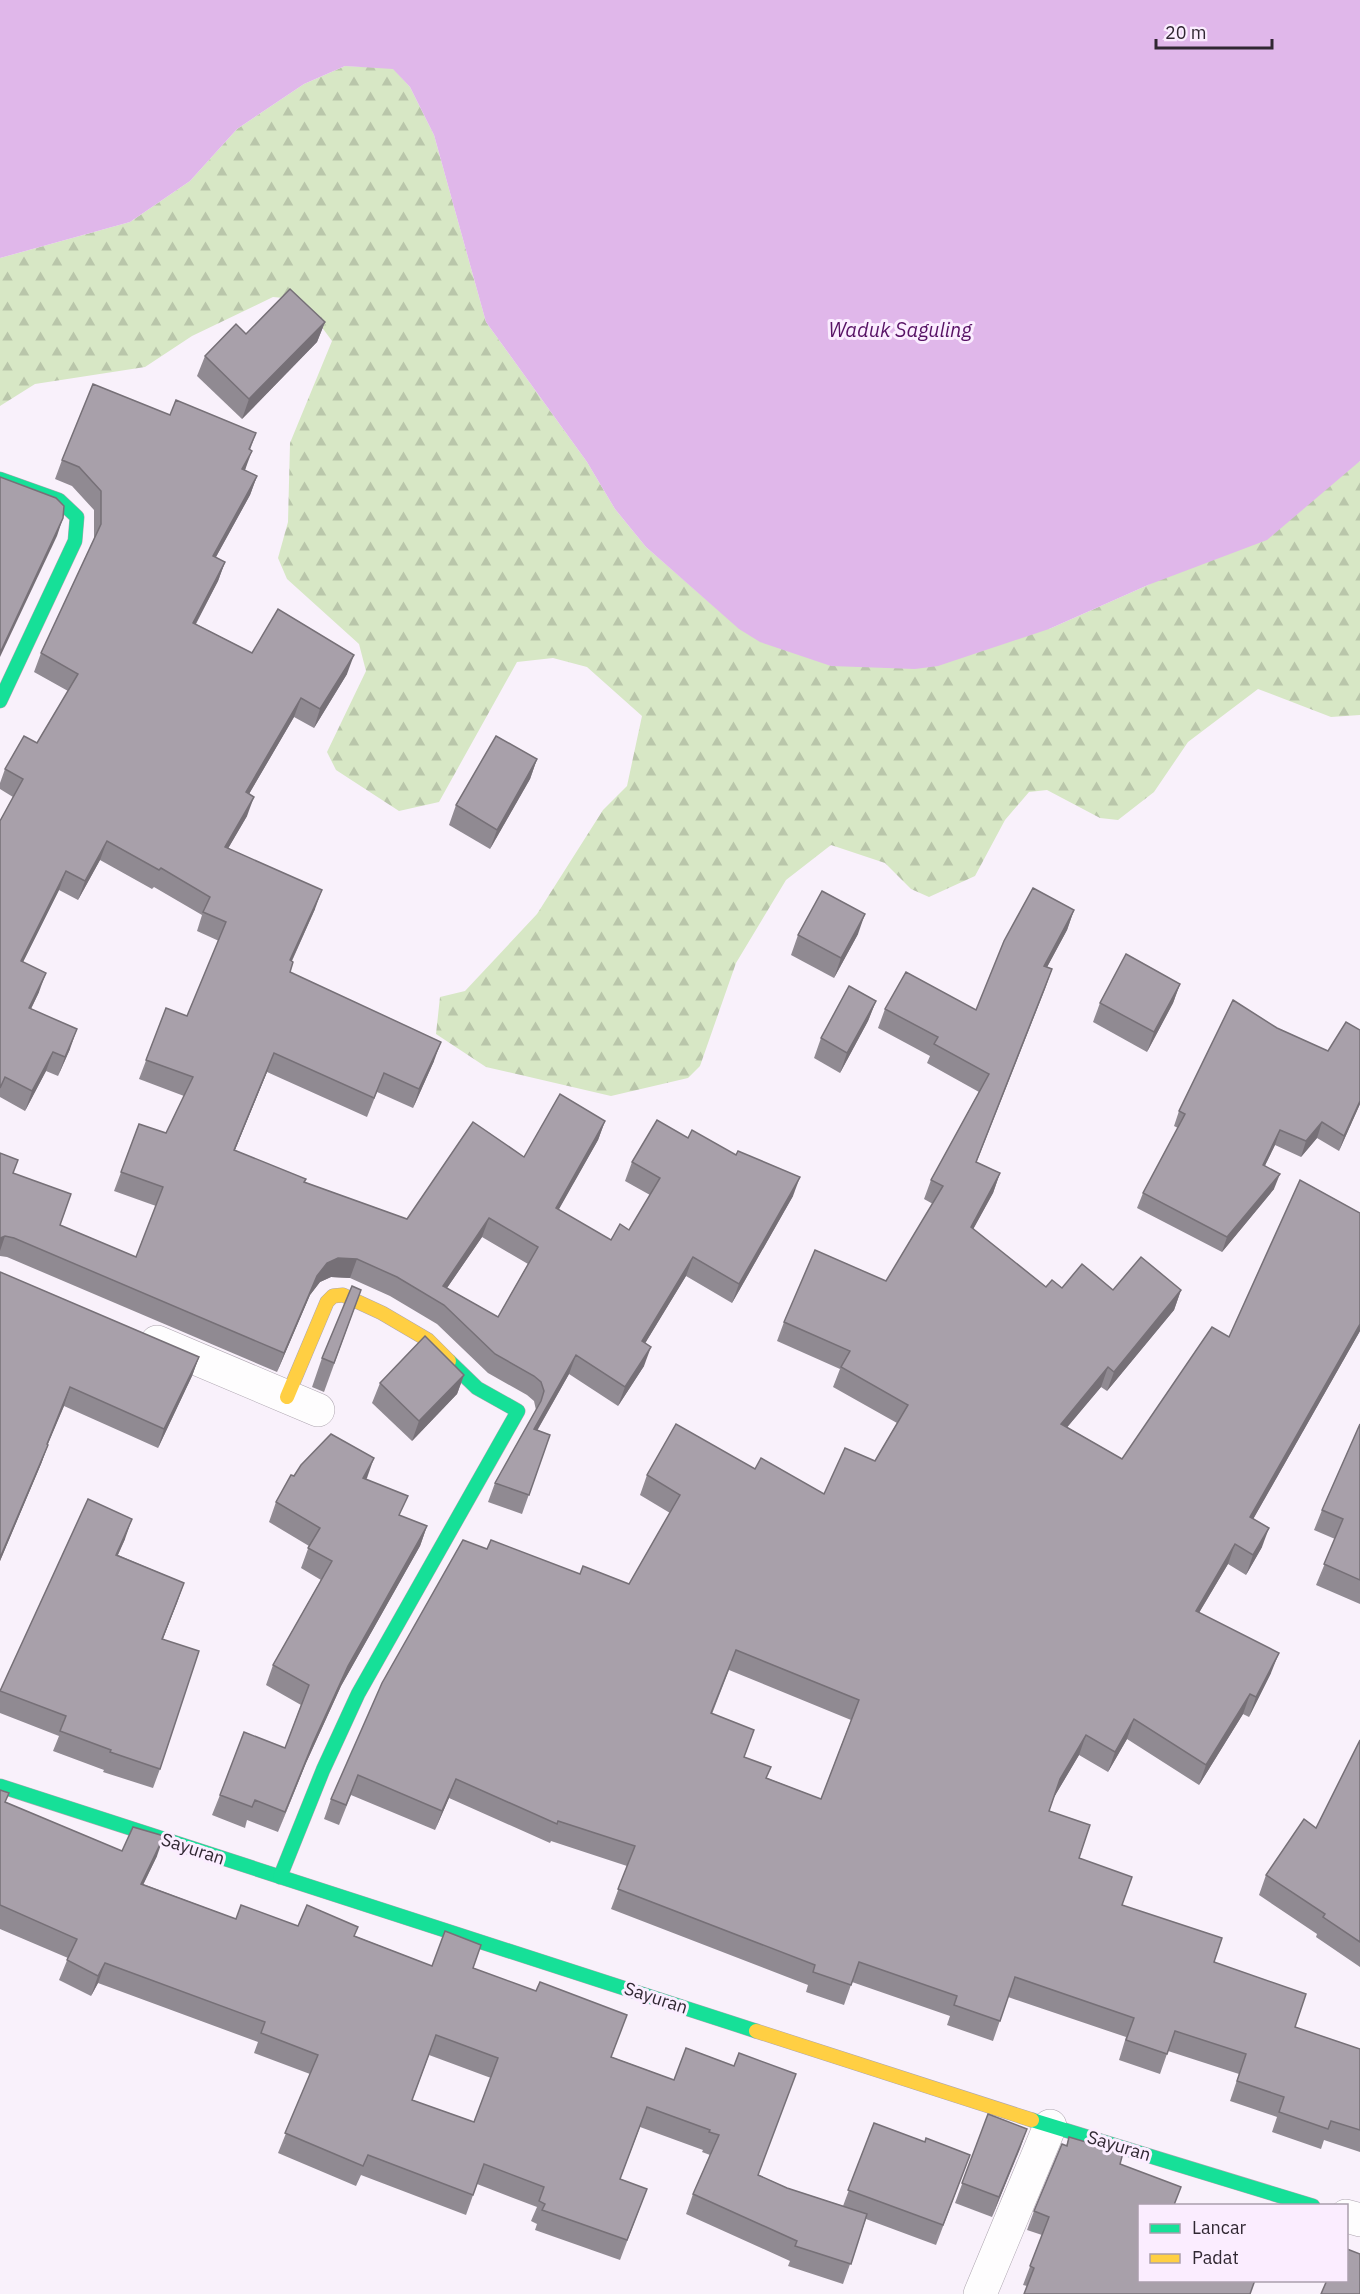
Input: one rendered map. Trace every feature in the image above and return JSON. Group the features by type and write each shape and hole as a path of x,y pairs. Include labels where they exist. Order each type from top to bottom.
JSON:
{"street":[{"path":"0,480 59,500 77,517 75,541 0,701"},
{"path":"280,1877 323,1770 358,1694 518,1411 477,1388 428,1340 382,1313 343,1295 333,1296 327,1302 287,1397"},
{"path":"128,1329 318,1410"},
{"name":"Sayuran","path":"0,1786 1050,2126 1310,2204"},
{"path":"980,2294 1050,2126"}],"green space":[{"path":"345,66 393,68 410,87 434,135 486,322 587,462 615,509 646,547 740,629 1049,629 1148,585 1360,461 1360,715 1331,717 1258,689 1188,742 1154,792 1118,820 1100,818 1047,790 1029,792 1005,820 975,876 929,897 911,889 885,863 831,845 786,880 736,963 700,1066 688,1078 611,1096 486,1067 436,1034 440,997 465,991 537,914 603,810 627,786 642,716 587,667 553,658 517,662 439,802 399,811 336,770 327,752 366,671 359,644 287,579 278,558 288,522 290,443 332,341 310,311 294,299 273,297 192,336 145,367 35,384 0,406 0,258 130,222 190,181 237,129 304,84"}],"water":[{"name":"Waduk Saguling","path":"0,0 1360,0 1360,461 1267,540 1148,585 1049,629 938,666 915,669 831,666 760,642 739,629 646,547 615,509 587,462 486,322 434,135 410,87 393,69 345,66 304,84 237,129 190,181 130,222 0,258"}],"building":[{"path":"290,289 325,322 249,399 205,356 236,324 246,334"},
{"path":"93,384 170,415 176,400 256,433 249,449 252,451 242,469 257,476 213,556 225,562 193,623 252,653 278,609 354,655 320,709 301,698 246,792 254,797 225,847 322,890 290,960 293,962 290,972 441,1042 419,1089 384,1073 374,1098 274,1053 234,1150 306,1179 304,1182 407,1219 473,1122 524,1157 560,1094 605,1121 556,1208 611,1240 620,1224 629,1230 660,1178 632,1162 657,1120 688,1138 692,1130 736,1155 738,1151 800,1177 739,1284 693,1257 642,1341 651,1347 625,1387 576,1355 534,1429 550,1435 529,1495 495,1483 541,1401 544,1391 541,1382 495,1354 444,1305 397,1277 357,1259 338,1258 327,1263 317,1276 284,1353 14,1238 5,1236 0,1238 0,1153 18,1160 13,1173 71,1194 60,1225 136,1257 163,1187 121,1172 139,1124 166,1133 193,1077 146,1060 166,1008 187,1016 226,922 203,912 210,897 161,868 159,870 107,841 85,881 66,871 21,961 46,973 29,1008 77,1029 65,1057 53,1052 32,1091 5,1077 0,1088 0,821 23,779 5,769 24,736 37,743 78,674 41,653 101,524 101,491 79,467 62,460","holes":["489,1218 538,1247 498,1317 443,1286"]},
{"path":"0,477 56,498 64,506 63,518 0,653"},
{"path":"496,736 537,759 497,830 456,805"},
{"path":"1033,888 1074,910 1044,966 1052,969 976,1162 1000,1173 971,1227 1046,1287 1052,1280 1062,1288 1082,1264 1113,1290 1141,1257 1181,1290 1114,1372 1108,1367 1061,1424 1122,1459 1212,1327 1229,1337 1300,1180 1360,1213 1360,1324 1250,1517 1269,1528 1253,1555 1235,1544 1196,1611 1279,1653 1256,1697 1250,1694 1206,1765 1134,1719 1115,1752 1086,1735 1060,1779 1049,1811 1090,1825 1079,1858 1132,1877 1122,1905 1222,1938 1214,1962 1306,1994 1295,2027 1360,2049 1360,2130 1331,2121 1328,2129 1279,2112 1284,2097 1237,2081 1246,2054 1175,2031 1167,2054 1126,2040 1134,2018 1015,1977 1000,2021 954,2005 957,1996 859,1962 851,1985 813,1972 815,1965 618,1889 635,1846 558,1821 557,1824 456,1779 442,1811 358,1775 346,1805 331,1799 382,1683 463,1540 487,1549 491,1540 580,1574 583,1566 629,1584 680,1495 647,1475 676,1424 755,1469 761,1458 824,1494 845,1448 875,1461 908,1405 841,1367 850,1351 784,1322 815,1250 886,1281 943,1186 931,1180 989,1074 934,1044 938,1037 885,1009 906,972 976,1010 1004,941","holes":["736,1650 859,1700 821,1799 766,1778 771,1767 744,1757 754,1730 711,1713"]},
{"path":"822,891 865,914 841,958 798,935"},
{"path":"1126,954 1180,984 1154,1032 1100,1003"},
{"path":"849,986 876,1001 847,1053 821,1038"},
{"path":"1233,1000 1277,1028 1328,1051 1346,1022 1360,1030 1360,1101 1344,1136 1322,1122 1306,1141 1280,1130 1263,1165 1280,1174 1227,1237 1143,1193 1185,1114 1179,1111"},
{"path":"0,1272 199,1357 164,1429 70,1387 0,1558"},
{"path":"352,1286 361,1290 334,1363 322,1358"},
{"path":"425,1336 464,1375 419,1421 380,1383"},
{"path":"1360,1424 1360,1580 1324,1564 1343,1519 1322,1510"},
{"path":"331,1434 374,1458 363,1478 408,1496 399,1515 427,1526 348,1666 285,1812 255,1800 252,1807 220,1795 244,1732 285,1748 309,1685 273,1665 332,1561 308,1548 320,1528 276,1502 291,1475 294,1476 301,1465"},
{"path":"88,1499 132,1519 116,1555 184,1583 162,1639 199,1651 160,1769 110,1752 111,1750 60,1731 66,1716 0,1691"},
{"path":"1360,1740 1360,1942 1323,1917 1325,1914 1266,1875 1304,1819 1316,1828"},
{"path":"0,1790 9,1793 5,1802 122,1851 133,1827 164,1836 141,1884 236,1919 241,1905 298,1926 307,1905 358,1927 354,1936 432,1966 445,1931 481,1945 473,1968 536,1991 540,1982 627,2015 611,2057 674,2080 686,2048 734,2066 739,2053 796,2074 758,2175 787,2188 867,2214 851,2264 795,2246 797,2241 693,2194 719,2135 647,2107 620,2179 647,2189 627,2240 542,2210 545,2204 539,2201 544,2187 484,2164 473,2195 368,2155 363,2166 285,2133 318,2055 261,2033 265,2022 105,1963 98,1976 67,1960 77,1939 0,1905","holes":["436,2035 498,2058 474,2122 412,2100"]},
{"path":"988,2114 1027,2129 999,2197 962,2183"},
{"path":"874,2123 925,2142 926,2138 970,2155 943,2225 848,2190"},
{"path":"1069,2137 1123,2153 1120,2164 1181,2187 1174,2204 1138,2204 1138,2282 1254,2282 1250,2294 1024,2294 1034,2268 1030,2266 1049,2217 1034,2211 1062,2144 1067,2146"},
{"path":"1348,2249 1360,2254 1360,2294 1321,2294 1326,2282 1348,2282"}],"traffic: fast":[{"path":"0,479 59,500 77,517 75,541 0,701"},
{"path":"280,1877 323,1770 358,1694 518,1411 477,1388 449,1361"},
{"path":"0,1786 756,2031"},
{"path":"1032,2120 1306,2204"}],"traffic: slow":[{"path":"287,1397 327,1302 333,1296 343,1295 382,1313 428,1340 449,1361"},
{"path":"756,2031 1032,2120"}]}
